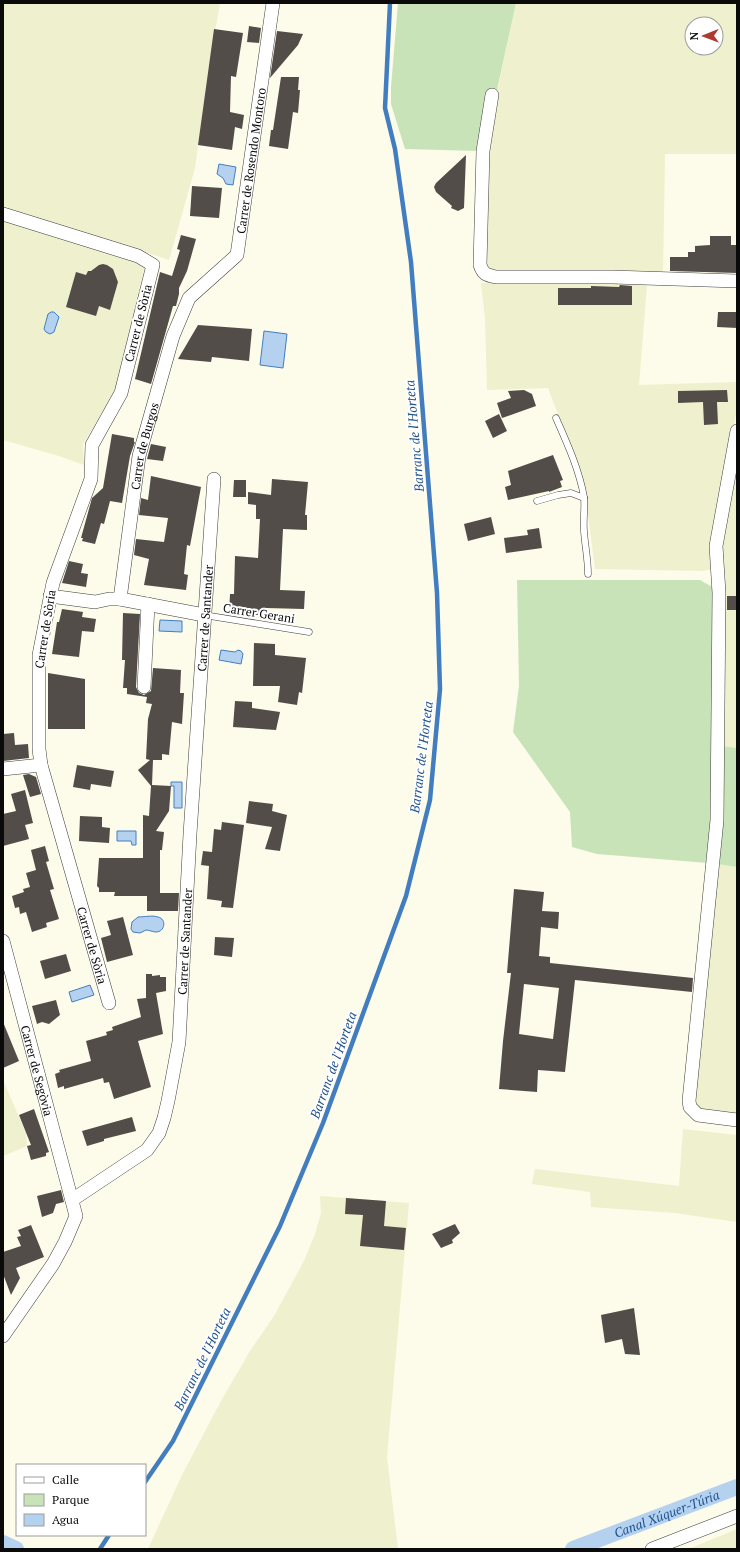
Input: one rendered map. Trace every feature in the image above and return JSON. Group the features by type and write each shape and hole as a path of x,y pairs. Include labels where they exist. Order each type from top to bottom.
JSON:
{"street":[{"name":"Carrer de Rosendo Montoro","path":"189,298 237,255 273,3"},
{"path":"492,95 483,151 480,265 482,272 486,275 496,276 612,277 737,281"},
{"name":"Carrer de Sòria","path":"3,214 138,256 153,265 121,393 92,445 91,479 57,569 50,596 39,655 39,749 41,765 109,1003"},
{"name":"Carrer de Burgos","path":"120,599 140,456 173,336 189,298"},
{"path":"737,431 716,546 719,593 718,820 689,1101 690,1107 698,1115 737,1120"},
{"name":"Carrer de Santander","path":"72,1200 86,1189 147,1150 159,1133 164,1118 179,1042 204,615 214,480"},
{"path":"50,596 95,602 109,599 120,599 204,615"},
{"path":"144,687 148,604"},
{"path":"3,769 41,765"},
{"name":"Carrer de Segòvia","path":"3,941 72,1200"},
{"path":"3,1336 53,1264 65,1242 76,1216 72,1200"},
{"path":"652,1549 737,1516"}],"lane":[{"path":"556,418 570,451 580,480 584,498 584,532 588,558 588,574"},
{"path":"537,501 571,493 584,498"},
{"name":"Carrer Gerani","path":"204,615 309,632"}],"green space":[{"path":"3,3 220,3 208,71 195,168 169,260 148,253 141,253 3,209"},
{"path":"398,3 516,3 497,90 488,90 478,151 405,149 391,104"},
{"path":"516,3 733,3 737,6 737,154 665,154 663,275 491,271 485,261 487,139"},
{"path":"3,217 137,260 144,268 116,389 83,444 84,465 59,456 3,440"},
{"path":"604,282 647,284 639,385 737,382 737,409 712,540 713,569 703,571 595,569 584,483 548,388 487,390 485,319 481,283"},
{"path":"737,457 737,748 722,746 721,541"},
{"path":"517,580 700,580 714,588 713,819 708,863 597,854 572,847 570,812 513,732 519,686"},
{"path":"722,746 737,748 737,867 717,864"},
{"path":"717,864 737,867 737,1116 705,1112 695,1104"},
{"path":"3,1080 26,1133 27,1146 3,1156"},
{"path":"683,1129 737,1135 737,1222 675,1213 591,1207 590,1192 532,1184 535,1169 679,1186"},
{"path":"320,1196 409,1203 387,1457 398,1549 148,1549 182,1475 221,1401 250,1351 274,1316 304,1261 315,1234 321,1213"},
{"path":"737,1529 737,1549 691,1549 691,1548"}],"water":[{"path":"219,164 236,167 233,185 226,184 223,178 217,174"},
{"path":"54,312 59,317 54,332 50,334 44,329 48,314"},
{"path":"264,331 287,334 283,368 260,365"},
{"path":"160,620 182,621 182,632 159,631"},
{"path":"221,650 235,652 238,650 241,651 243,654 241,664 219,660"},
{"path":"171,782 182,782 182,808 174,808 174,786 171,786"},
{"path":"117,831 136,831 136,845 132,845 131,841 117,841"},
{"path":"153,916 161,918 164,923 163,928 156,932 146,930 140,933 133,932 131,929 132,922 138,917"},
{"path":"90,985 94,995 72,1002 69,992"}],"building":[{"path":"249,26 261,28 259,43 247,42"},
{"path":"214,29 243,33 236,77 231,76 230,112 244,115 242,129 235,127 232,150 198,145"},
{"path":"277,31 303,34 298,45 270,78"},
{"path":"281,77 299,77 298,90 300,90 298,113 293,112 288,149 269,146"},
{"path":"466,155 464,208 458,211 451,208 452,206 436,192 434,187 436,183"},
{"path":"192,186 222,188 219,218 190,216"},
{"path":"181,235 196,239 187,271 179,288 176,306 173,306 151,384 135,379 160,272 172,276 180,250 177,249"},
{"path":"710,236 731,236 731,245 737,245 737,273 670,271 670,257 688,257 688,252 695,252 695,246 710,245"},
{"path":"103,264 113,269 118,282 110,310 99,306 96,316 66,307 76,272 86,275 88,271 91,271"},
{"path":"620,285 632,286 632,305 558,305 558,288 591,288 591,286 619,287"},
{"path":"718,312 737,312 737,328 717,327"},
{"path":"198,325 252,329 249,361 212,357 211,362 178,359"},
{"path":"524,390 532,394 536,406 502,418 497,403 511,398 508,391"},
{"path":"727,390 728,402 717,402 718,424 704,425 703,402 678,403 678,391"},
{"path":"499,414 507,431 493,438 485,421"},
{"path":"112,434 134,438 135,442 130,456 122,503 110,501 104,524 101,523 95,544 82,541 83,538 81,538 92,498 103,488"},
{"path":"151,444 166,447 163,461 147,459"},
{"path":"553,455 563,480 560,481 562,487 549,492 508,500 505,487 511,485 508,471"},
{"path":"151,476 201,487 190,546 187,545 184,574 188,575 186,590 144,585 149,559 134,555 136,539 164,542 168,518 139,515 141,498 148,500"},
{"path":"272,479 308,482 305,515 307,515 307,530 283,529 280,590 305,591 304,609 266,608 266,615 229,614 230,594 234,594 235,556 258,558 260,519 256,519 256,505 248,504 248,492 271,495"},
{"path":"234,480 246,480 246,497 233,497"},
{"path":"491,517 495,534 468,541 464,524"},
{"path":"539,528 542,548 506,553 504,538 528,535 527,530"},
{"path":"69,561 83,564 81,573 88,574 86,587 62,583"},
{"path":"727,596 737,596 737,610 727,610"},
{"path":"62,609 83,612 82,617 96,619 94,632 82,631 79,657 52,654 57,622 59,622"},
{"path":"123,613 140,614 136,687 139,693 144,695 151,691 153,668 181,670 180,693 184,693 182,724 172,722 169,755 162,754 162,760 153,760 152,785 171,786 169,811 156,831 164,832 162,850 160,850 160,893 179,893 178,911 147,911 147,896 114,896 115,892 99,892 99,888 97,886 99,858 143,858 143,815 149,816 151,786 138,770 150,760 146,759 148,719 152,704 146,703 147,697 127,694 127,688 123,688 125,660 122,660"},
{"path":"254,643 275,644 275,655 306,658 302,693 299,692 297,705 278,702 280,686 253,686"},
{"path":"48,673 85,679 85,729 48,729"},
{"path":"235,701 252,702 252,708 280,712 276,730 233,727"},
{"path":"14,733 15,745 28,744 29,758 3,761 3,734"},
{"path":"77,765 114,771 111,787 91,784 90,790 73,787"},
{"path":"29,774 36,777 41,794 30,797 23,775"},
{"path":"25,790 33,823 25,825 29,839 3,846 3,814 16,811 11,794"},
{"path":"249,801 273,804 272,811 287,815 280,851 265,849 272,827 246,823"},
{"path":"80,816 102,817 102,827 110,828 109,843 79,841"},
{"path":"222,822 244,825 233,908 221,907 222,901 207,899 209,866 201,865 203,851 212,852 214,829 221,830"},
{"path":"45,846 49,861 46,862 54,889 50,890 59,919 46,923 47,927 32,932 26,912 20,914 19,907 15,908 12,896 24,892 23,889 30,887 26,873 36,870 31,850"},
{"path":"514,889 544,892 542,911 559,912 558,929 541,927 539,956 550,957 550,963 693,978 692,992 575,980 565,1072 538,1070 537,1092 499,1089 511,973 507,973","holes":["524,984 559,988 553,1039 519,1034"]},
{"path":"123,917 133,955 107,962 101,938 111,935 107,921"},
{"path":"215,937 234,938 232,957 214,955"},
{"path":"66,954 71,971 45,979 40,961"},
{"path":"146,974 166,977 166,991 156,993 163,1034 138,1041 151,1087 114,1099 109,1082 104,1083 103,1078 64,1089 64,1086 58,1088 55,1074 60,1072 59,1070 91,1061 86,1041 107,1035 106,1032 113,1030 112,1027 141,1017 137,999 146,998"},
{"path":"56,1000 60,1015 49,1024 42,1022 37,1024 32,1006"},
{"path":"3,1022 19,1061 3,1068"},
{"path":"34,1109 49,1152 46,1153 46,1156 31,1160 27,1146 31,1145 19,1115"},
{"path":"132,1117 136,1131 104,1139 104,1141 87,1146 82,1131"},
{"path":"61,1190 64,1202 56,1204 53,1213 42,1217 37,1196"},
{"path":"346,1198 386,1201 384,1226 406,1228 404,1250 360,1246 363,1215 345,1214"},
{"path":"455,1224 460,1233 452,1240 453,1243 441,1248 432,1234"},
{"path":"31,1225 44,1257 16,1268 20,1278 11,1295 3,1274 3,1252 21,1246 17,1237 21,1236 18,1230"},
{"path":"634,1308 640,1355 625,1354 622,1339 605,1343 601,1315"}],"waterway":[{"name":"Barranc de l'Horteta","path":"146,1481 173,1441 280,1226 323,1123 406,896 430,800 440,689 437,593 411,262 395,149 385,108 390,3"},
{"name":"Canal Xúquer-Túria","path":"573,1549 737,1487"},
{"name":"Barranc de l'Horteta","path":"100,1549 108,1536"},
{"path":"3,1543 16,1549"}]}
